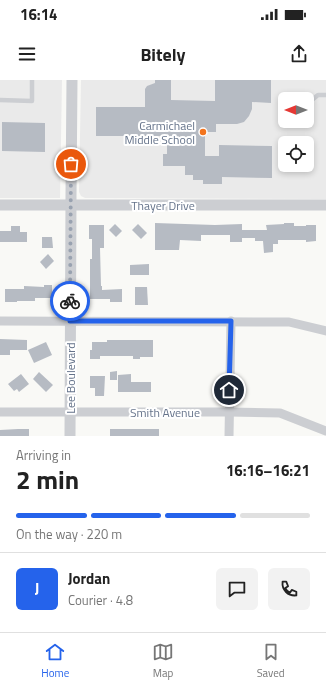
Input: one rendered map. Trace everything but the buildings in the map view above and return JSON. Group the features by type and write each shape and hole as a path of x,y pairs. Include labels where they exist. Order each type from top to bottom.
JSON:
{"street":[{"name":"Lee Boulevard","path":"70,436 72,80"},
{"name":"Thayer Drive","path":"0,204 326,205"},
{"path":"0,321 289,322 326,331"},
{"path":"229,436 231,321"},
{"name":"Smith Avenue","path":"0,412 280,413 326,431"}],"lane":[{"path":"0,100 32,101 32,80"},
{"path":"314,98 318,95 326,95"}],"shaded area":[{"path":"0,80 62,80 60,198 0,198"},
{"name":"Carmichael Middle School","path":"81,80 326,80 326,199 85,198 81,196 79,192"}],"way so far":[{"path":"70,301 71,164"}],"place":[{"name":"Carmichael Middle School","path":"203,132"}],"route":[{"path":"70,301 70,321 231,321 229,390"}]}
